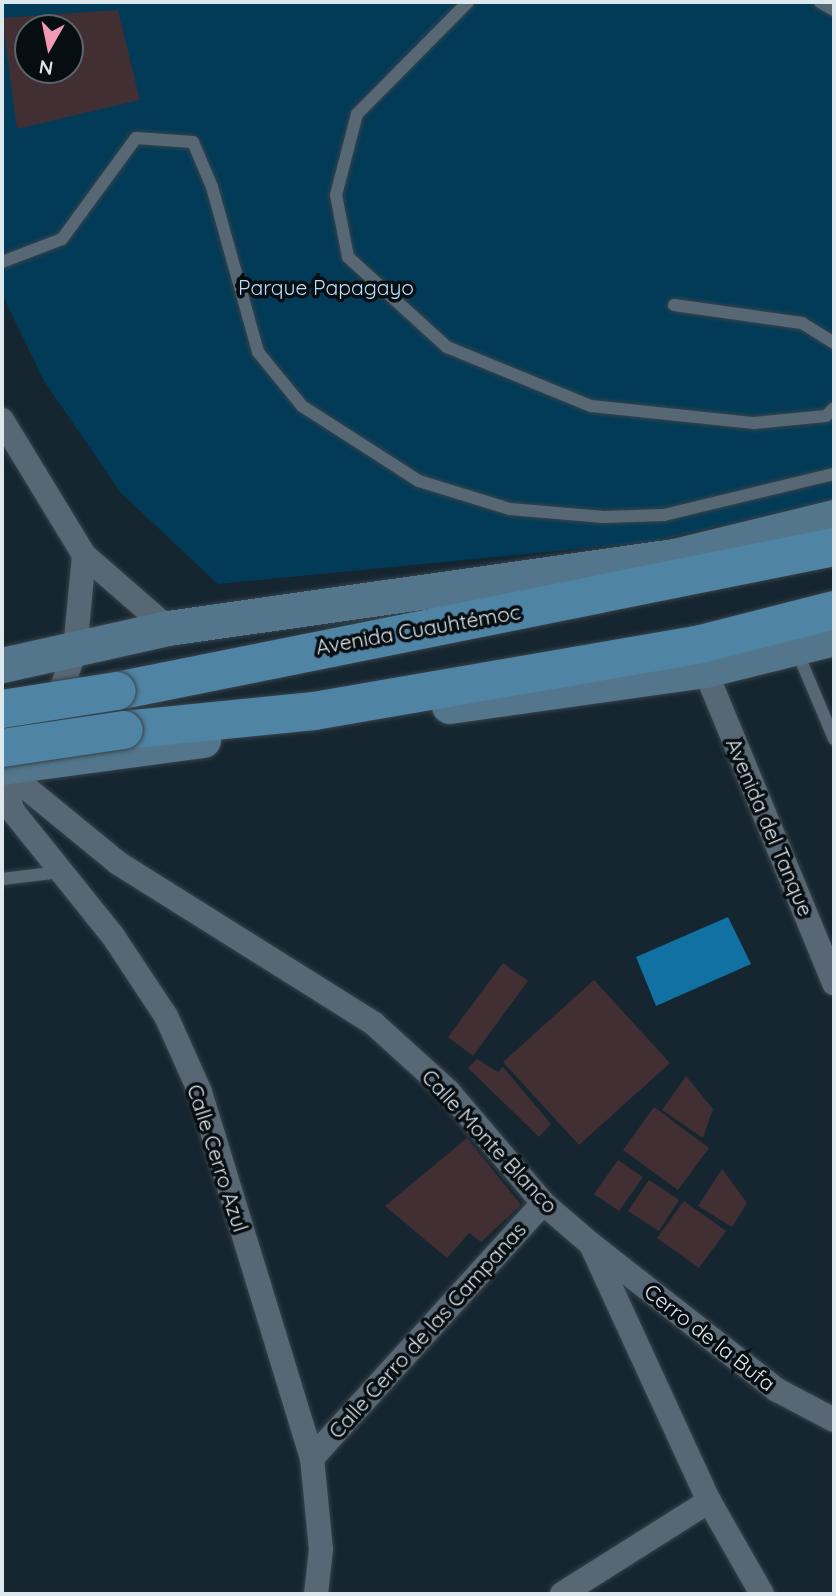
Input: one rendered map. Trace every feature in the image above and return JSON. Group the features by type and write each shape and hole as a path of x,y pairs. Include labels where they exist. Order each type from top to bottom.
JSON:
{"main road":[{"name":"Avenida Cuauhtémoc","path":"2,709 117,691 834,547"},
{"path":"2,748 124,730 328,709 697,645 834,610"}],"street":[{"path":"2,420 84,555 168,628"},
{"path":"2,665 168,628 674,556 834,517"},
{"path":"2,768 52,718 75,650 84,555"},
{"path":"2,768 705,670 834,638"},
{"name":"Avenida del Tanque","path":"705,670 834,983"},
{"name":"Calle Cerro Azul","path":"2,768 12,810 62,872 166,1016 200,1092 312,1458 321,1549 316,1594"},
{"name":"Calle Monte Blanco","path":"2,768 107,856 373,1023 448,1091 543,1203 592,1245 709,1501 762,1594"},
{"name":"Calle Cerro de las Campanas","path":"312,1458 543,1203"},
{"name":"Cerro de la Bufa","path":"592,1245 778,1390 834,1420"},
{"path":"562,1594 709,1501"}],"lane":[{"path":"468,2 357,114 336,195 348,257 447,347 590,406 754,423 826,416 834,408"},
{"path":"820,2 834,10"},
{"path":"2,262 62,239 136,138 192,142 223,221 258,352 302,406 419,481 510,509 604,517 664,515 834,474"},
{"path":"674,305 802,323 834,343"},
{"path":"796,647 834,739"},
{"path":"2,879 62,872"}],"green space":[{"name":"Parque Papagayo","path":"2,2 834,2 834,500 650,542 218,584 121,493 44,381 2,294"}],"shaded area":[{"path":"728,917 751,964 656,1006 636,957"}],"building":[{"path":"118,10 140,100 17,129 2,18 14,17 14,84 84,84 84,14 60,14"},
{"path":"503,963 528,981 473,1056 448,1037"},
{"path":"594,980 670,1063 579,1145 503,1062"},
{"path":"477,1059 498,1072 503,1067 551,1124 539,1137 468,1068"},
{"path":"686,1076 713,1109 703,1138 662,1110"},
{"path":"654,1107 709,1148 678,1190 623,1150"},
{"path":"467,1138 521,1205 481,1242 469,1233 447,1258 385,1206"},
{"path":"618,1160 643,1177 619,1211 594,1194"},
{"path":"722,1169 747,1203 732,1227 698,1206"},
{"path":"649,1180 679,1200 659,1231 628,1211"},
{"path":"684,1201 726,1231 699,1268 657,1238"}]}
